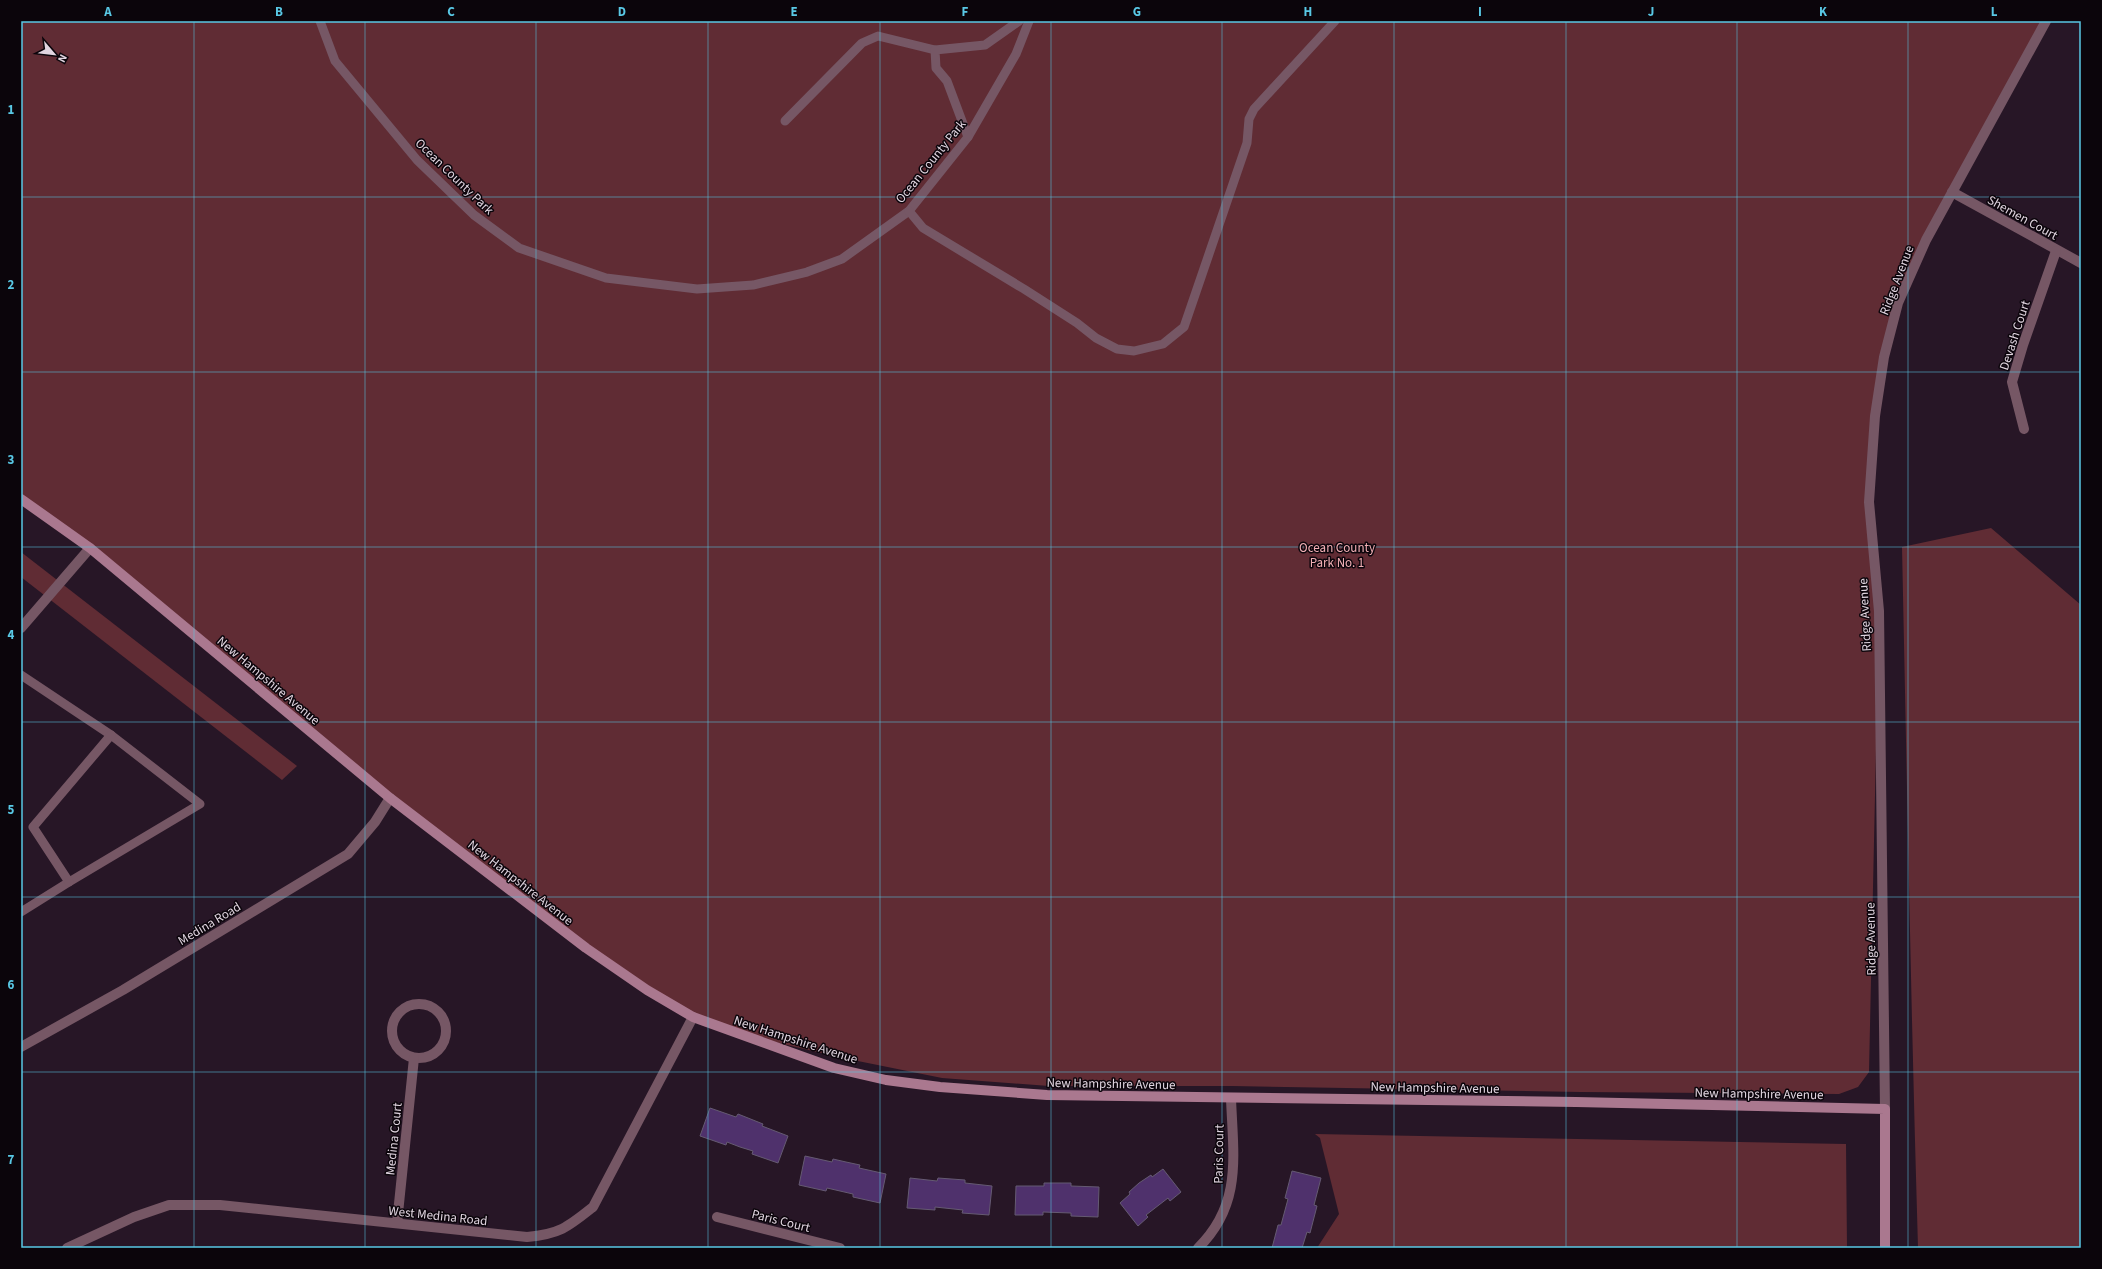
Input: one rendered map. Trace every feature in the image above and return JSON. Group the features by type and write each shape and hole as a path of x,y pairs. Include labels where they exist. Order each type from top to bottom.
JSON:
{"main road":[{"name":"New Hampshire Avenue","path":"21,499 90,548 390,798 586,948 647,990 693,1017 834,1068 886,1080 940,1087 1047,1095 1576,1102 1885,1109"},
{"name":"Ridge Avenue","path":"1885,1109 1885,1248"}],"street":[{"name":"Ridge Avenue","path":"1885,1109 1879,611 1868,502 1875,416 1884,357 1898,303 1926,240 2046,21"},
{"name":"Shemen Court","path":"1952,192 2056,251 2081,263"},
{"name":"Devash Court","path":"2024,429 2012,382 2023,345 2056,251"},
{"path":"21,628 90,548"},
{"name":"Medina Road","path":"21,1048 123,990 348,854 375,822 390,798"},
{"path":"424,1004 436,1010 444,1021 446,1036 440,1048 428,1056 414,1058 401,1052 393,1040 392,1026 398,1013 409,1005 424,1004"},
{"name":"West Medina Road","path":"66,1248 134,1217 169,1205 220,1205 528,1237 549,1235 568,1227 593,1207 693,1017"},
{"name":"Medina Court","path":"398,1224 414,1058"},
{"name":"Paris Court","path":"1198,1248 1217,1224 1228,1204 1233,1178 1231,1098"},
{"name":"Paris Court","path":"717,1217 840,1248"}],"lane":[{"name":"Ocean County Park","path":"320,21 335,61 417,160 474,215 519,248 606,278 697,289 753,285 807,272 842,259 909,211 968,137 1016,54 1029,21"},
{"path":"785,121 862,43 878,36 935,50 985,45 1019,21"},
{"path":"909,211 923,228 1024,289 1077,323 1096,338 1117,349 1134,351 1163,344 1184,327 1247,144 1248,119 1254,109 1336,21"},
{"path":"935,50 936,68 946,81 968,137"},
{"path":"21,675 111,735 200,804 21,912"},
{"path":"69,882 33,827 111,735"}],"green space":[{"name":"Ocean County Park No. 1","path":"21,21 2046,21 1898,303 1884,357 1869,502 1879,611 1869,1072 1858,1087 1839,1094 1581,1092 1232,1086 1049,1086 942,1078 838,1057 728,1031 647,990 390,798 90,548 21,499"},
{"path":"1991,528 2081,605 2081,1248 1918,1248 1902,547"},
{"path":"21,552 297,766 282,780 21,577"},
{"path":"1315,1134 1846,1144 1847,1248 1317,1248 1339,1214 1320,1138"}],"building":[{"path":"710,1108 736,1117 738,1114 763,1124 762,1126 788,1136 778,1163 752,1154 753,1151 727,1142 726,1145 700,1136"},
{"path":"805,1156 832,1162 833,1159 860,1165 859,1168 886,1174 880,1203 853,1197 853,1194 827,1188 826,1191 799,1185"},
{"path":"1163,1169 1181,1192 1170,1201 1168,1198 1146,1215 1148,1217 1138,1226 1120,1203 1139,1183 1151,1175 1152,1177"},
{"path":"1292,1171 1321,1178 1314,1205 1317,1206 1310,1233 1307,1232 1302,1248 1272,1248 1278,1225 1281,1225 1288,1199 1285,1198"},
{"path":"910,1178 937,1181 938,1178 965,1180 965,1183 992,1186 989,1215 962,1213 963,1210 935,1207 935,1210 907,1208"},
{"path":"1044,1183 1071,1183 1071,1186 1099,1187 1098,1217 1071,1216 1071,1213 1043,1212 1043,1215 1015,1215 1016,1186 1044,1186"}]}
